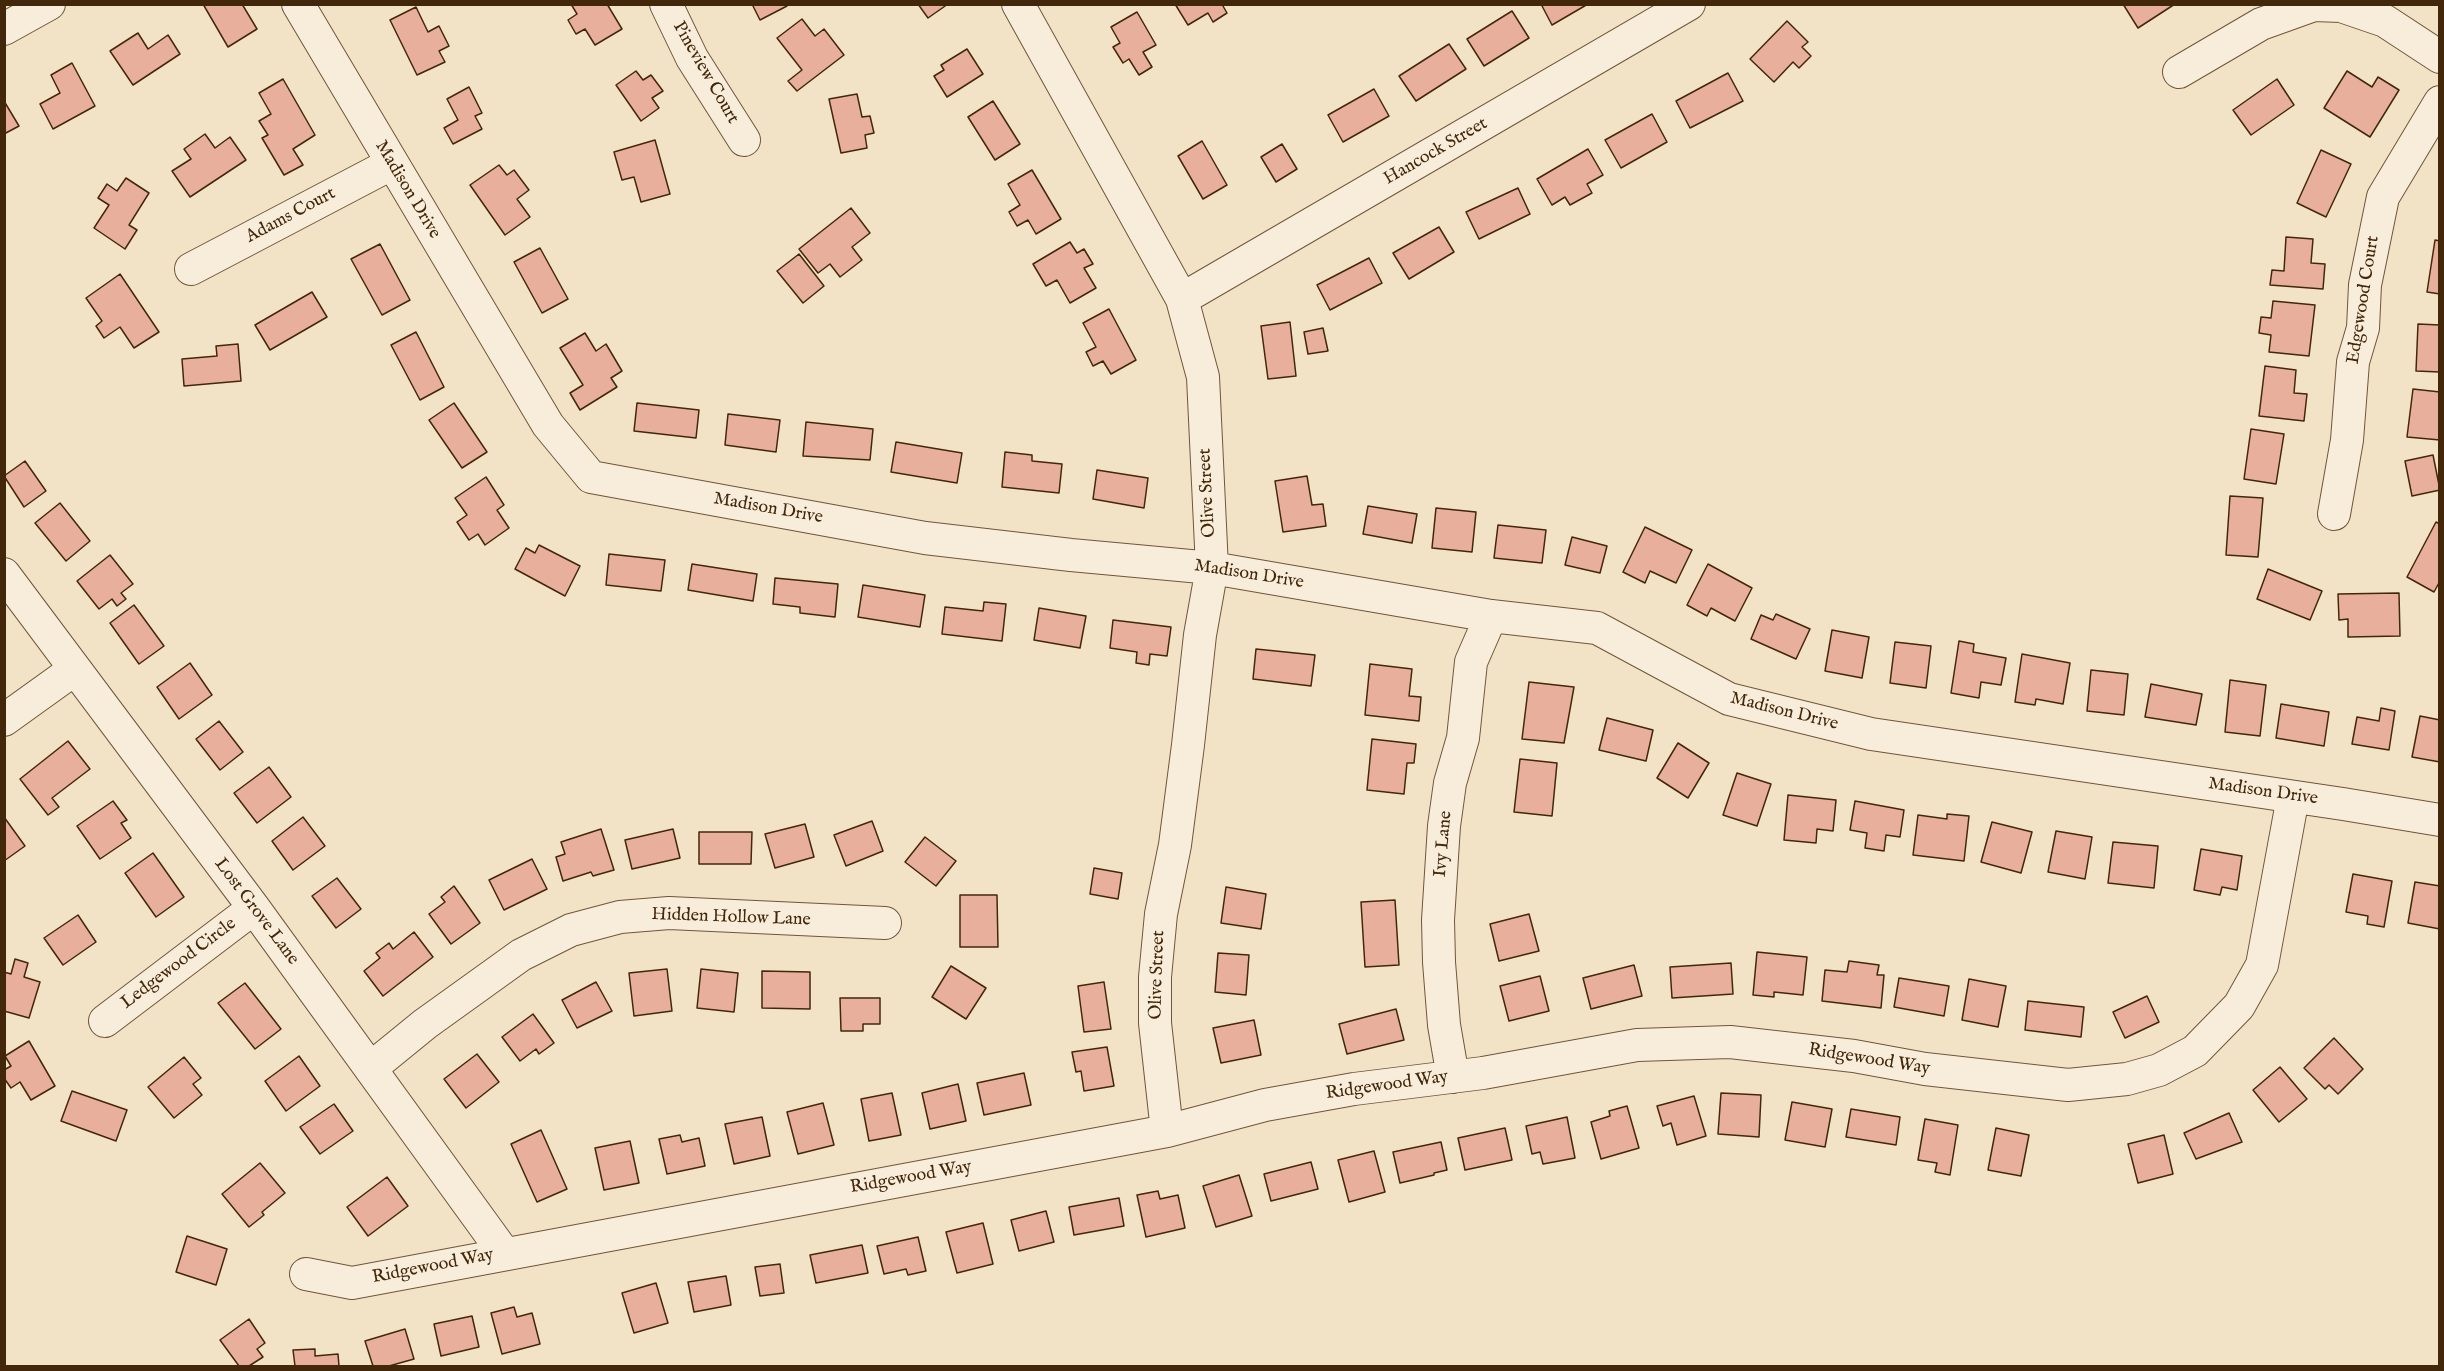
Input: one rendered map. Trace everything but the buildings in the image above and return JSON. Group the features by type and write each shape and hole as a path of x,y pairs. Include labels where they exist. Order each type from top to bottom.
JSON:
{"street":[{"path":"4,29 49,4"},
{"name":"Madison Drive","path":"298,4 548,425 591,477 925,538 1212,568 1491,616 1597,628 1729,699 1871,734 2439,820"},
{"name":"Pineview Court","path":"666,4 692,58 744,140"},
{"name":"Hancock Street","path":"1182,299 1689,4"},
{"path":"2179,72 2261,24 2314,5 2341,6 2385,21 2439,57"},
{"name":"Olive Street","path":"1023,6 1182,299 1203,377 1212,568 1200,635 1175,845 1161,914 1155,977 1155,1023 1167,1131"},
{"name":"Edgewood Court","path":"2334,514 2347,440 2353,362 2363,328 2365,285 2383,197 2439,102"},
{"name":"Adams Court","path":"191,269 391,164"},
{"name":"Lost Grove Lane","path":"4,574 254,908 504,1253"},
{"name":"Ivy Lane","path":"1452,1077 1444,1025 1439,962 1438,920 1444,826 1450,783 1463,738 1471,662 1491,616"},
{"path":"4,720 75,669"},
{"name":"Ridgewood Way","path":"306,1274 352,1283 1167,1131 1265,1106 1354,1089 1452,1077 1637,1045 1730,1042 1854,1056 1925,1069 2068,1085 2127,1079 2159,1070 2195,1051 2239,1006 2262,965 2293,797"},
{"name":"Ledgewood Circle","path":"105,1021 254,908"},
{"name":"Hidden Hollow Lane","path":"371,1068 425,1024 520,955 571,930 620,916 669,913 885,923"}]}
